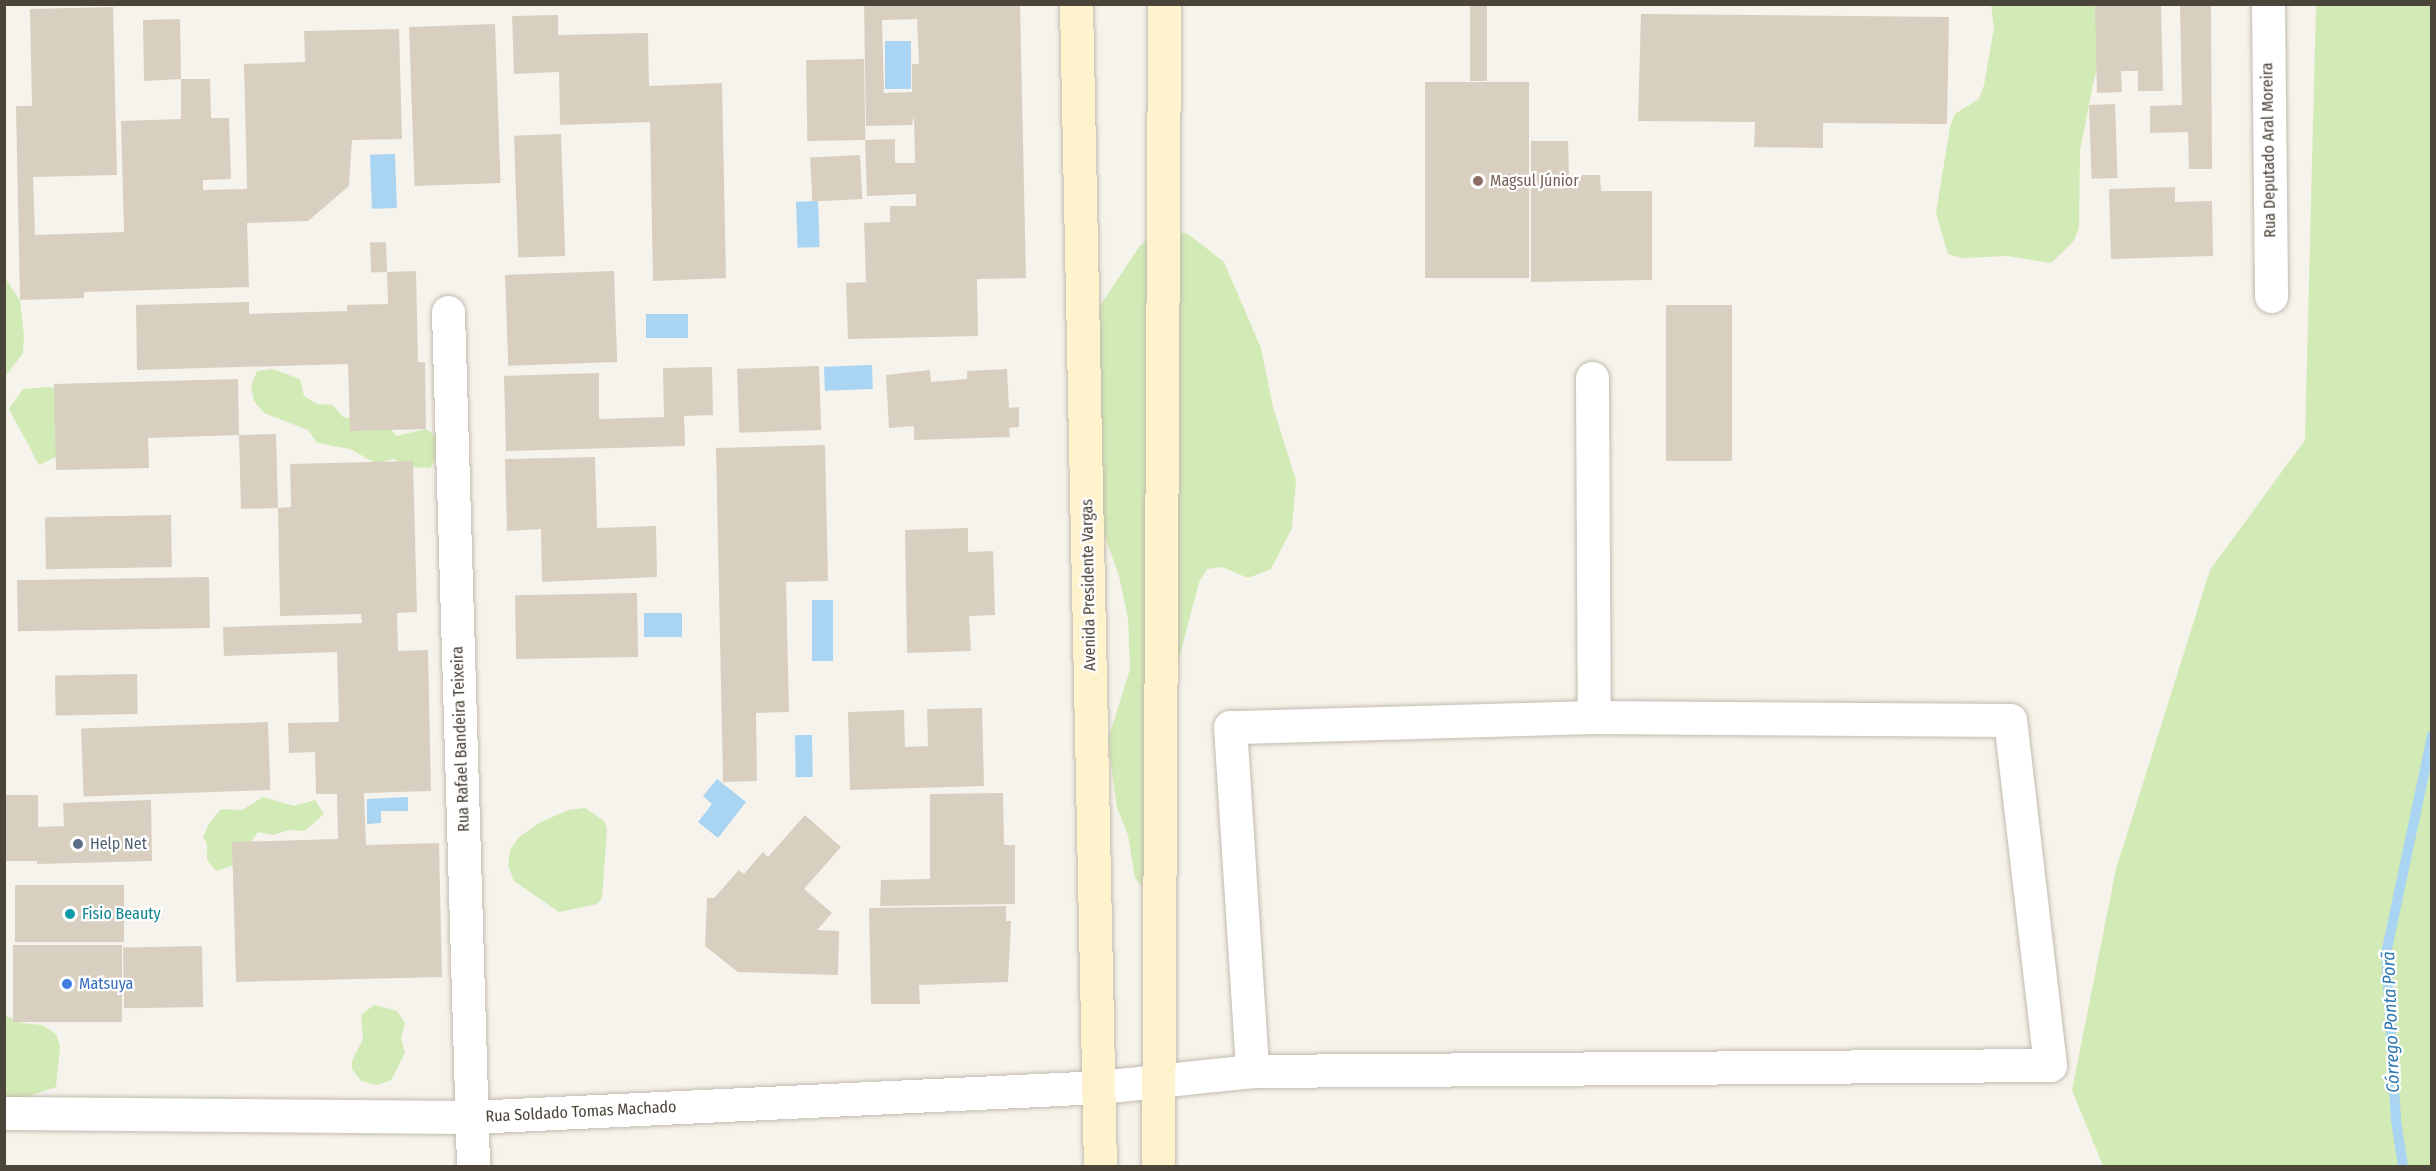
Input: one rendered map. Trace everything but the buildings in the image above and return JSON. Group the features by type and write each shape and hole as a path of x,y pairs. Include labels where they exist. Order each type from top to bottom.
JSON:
{"main road":[{"name":"Avenida Presidente Vargas","path":"1076,4 1100,1167"},
{"path":"1158,1167 1156,1079 1164,4"}],"street":[{"name":"Rua Deputado Aral Moreira","path":"2268,4 2271,296"},
{"name":"Rua Rafael Bandeira Teixeira","path":"448,312 473,1167"},
{"path":"1252,1071 1230,728 1594,717 1592,378"},
{"name":"Rua Soldado Tomas Machado","path":"4,1113 472,1118 1100,1087 1156,1079 1252,1071 2050,1065 2010,720 1594,717"}],"green space":[{"path":"1991,5 2115,5 2093,84 2080,151 2079,228 2073,242 2051,263 2007,256 1962,258 1948,254 1936,213 1950,127 1955,114 1979,99 1984,85 1994,28"},
{"path":"2316,5 2431,5 2431,1166 2103,1166 2072,1090 2116,869 2210,570 2305,440"},
{"path":"1160,228 1188,234 1224,262 1261,348 1273,407 1296,480 1292,528 1271,569 1248,578 1222,567 1207,569 1199,582 1163,720 1144,889 1135,878 1128,835 1117,808 1108,740 1130,669 1128,618 1119,576 1095,508 1085,347 1100,306 1139,247"},
{"path":"5,278 20,300 24,336 23,353 5,377"},
{"path":"272,369 300,379 304,396 317,404 333,405 343,417 387,423 396,436 426,429 440,439 439,454 430,468 407,467 393,459 377,464 350,449 317,443 308,430 264,413 254,401 251,386 257,371"},
{"path":"56,388 58,456 39,465 9,409 23,389"},
{"path":"263,797 294,806 315,800 324,814 305,831 289,830 273,835 258,832 234,865 216,871 207,860 207,844 203,837 210,822 221,809 242,810"},
{"path":"585,808 604,821 607,829 602,898 597,904 559,912 514,881 508,866 510,850 519,837 539,823 568,810"},
{"path":"374,1005 397,1011 405,1023 401,1038 405,1053 391,1080 377,1085 361,1081 352,1069 352,1061 363,1039 361,1015"},
{"path":"4,1015 22,1023 42,1025 56,1034 60,1046 56,1087 5,1104"}],"water":[{"path":"885,41 911,41 911,89 885,89"},
{"path":"395,154 397,208 372,209 370,155"},
{"path":"818,201 820,247 798,248 796,202"},
{"path":"646,314 688,314 688,338 646,338"},
{"path":"872,365 873,389 825,391 824,367"},
{"path":"812,600 833,600 833,661 812,661"},
{"path":"644,613 682,613 682,637 644,637"},
{"path":"795,735 812,735 813,777 796,777"},
{"path":"717,779 746,802 718,838 698,822 712,804 703,796"},
{"path":"408,797 408,811 381,811 381,823 367,824 367,799"}],"waterway":[{"name":"Córrego Ponta Porã","path":"2403,1166 2396,1120 2386,954 2432,736"}],"place":[{"name":"Magsul Júnior","path":"1478,181"},
{"name":"Help Net","path":"78,844"},
{"name":"Fisio Beauty","path":"70,914"},
{"name":"Matsuya","path":"67,984"}]}
